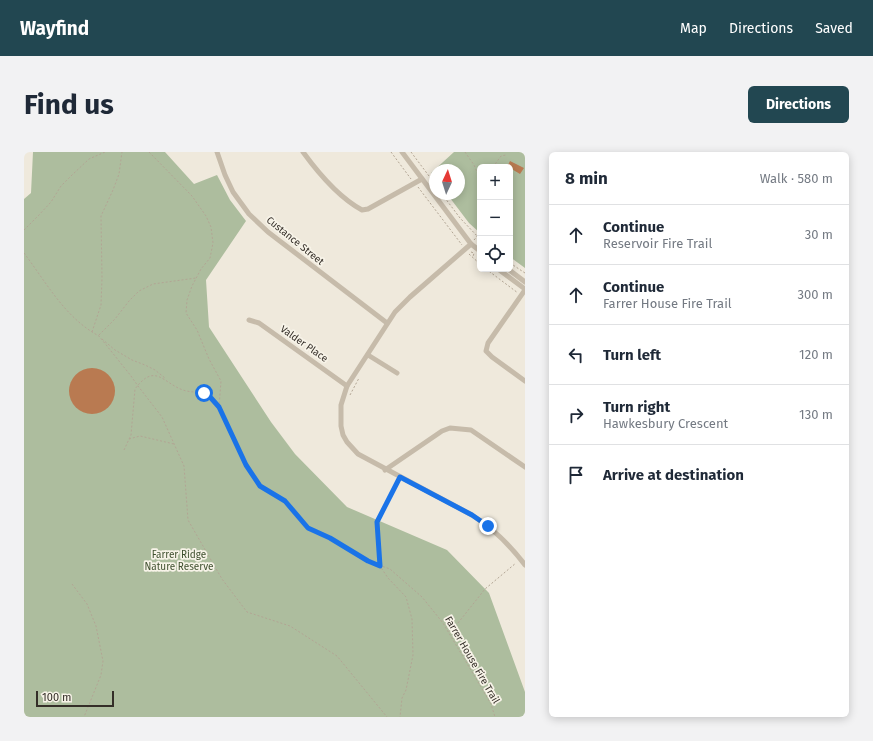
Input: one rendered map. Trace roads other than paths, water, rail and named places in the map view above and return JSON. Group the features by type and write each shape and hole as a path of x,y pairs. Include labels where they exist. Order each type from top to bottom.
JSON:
{"street":[{"name":"Custance Street","path":"217,152 233,192 249,214 274,236 387,323"},
{"path":"303,152 319,174 362,210 368,209 422,179"},
{"path":"406,153 422,179 471,244 477,249"},
{"path":"471,244 402,304 387,323 347,386 341,405 340,416 343,435 358,454 385,470 453,504 483,522 502,538 525,566"},
{"path":"502,272 525,290 488,343 486,351 525,381"},
{"path":"512,272 525,282"},
{"name":"Valder Place","path":"249,320 259,323 347,386"},
{"path":"368,355 397,373"},
{"path":"385,470 442,431 450,428 471,430 525,467"}],"park label":[{"name":"Farrer Ridge Nature Reserve","path":"179,560"}]}
